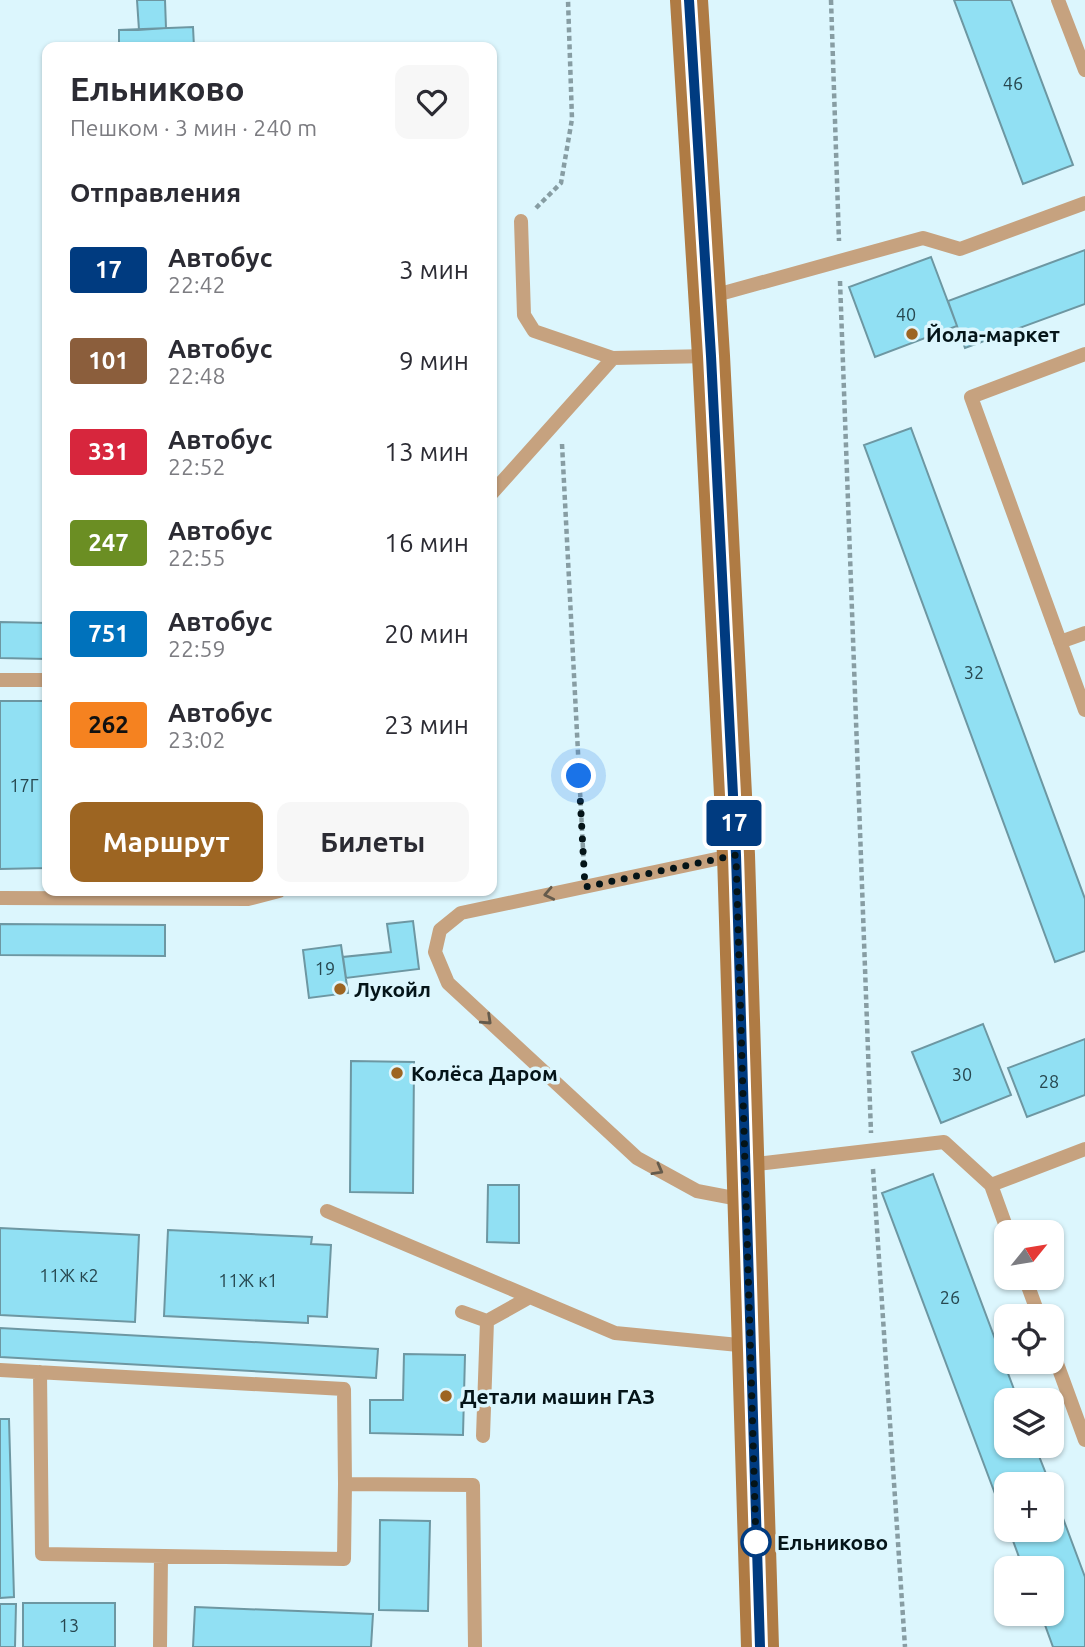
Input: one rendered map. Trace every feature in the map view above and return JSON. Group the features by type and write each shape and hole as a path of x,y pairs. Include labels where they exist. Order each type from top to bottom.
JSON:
{"main road":[{"path":"689,0 711,356 736,855 748,1346 760,1647"}],"lane":[{"path":"1058,0 1082,50 1085,70"},
{"path":"707,297 923,238 960,249 1085,203"},
{"path":"521,220 524,315 534,331 613,358 711,356"},
{"path":"1085,354 971,397 1085,710"},
{"path":"497,488 613,358"},
{"path":"1060,642 1085,632"},
{"path":"0,680 42,680"},
{"path":"736,855 461,913 440,930 435,952 448,983 637,1158 697,1191 744,1183 872,1150 944,1142 991,1185 1004,1220"},
{"path":"0,898 248,899 260,896"},
{"path":"991,1185 1085,1149"},
{"path":"327,1212 615,1333 748,1346"},
{"path":"462,1312 487,1321 530,1297"},
{"path":"484,1436 487,1321"},
{"path":"0,1370 40,1372 344,1389 344,1559 42,1554 40,1372"},
{"path":"1061,1374 1085,1440"},
{"path":"345,1484 473,1485 475,1647"},
{"path":"160,1647 161,1556"}],"path":[{"path":"521,220 561,183 572,119 568,0"},
{"path":"831,0 872,1150 905,1647"},
{"path":"561,416 585,887"}],"building":[{"path":"137,0 165,0 166,28 139,30"},
{"path":"954,0 1011,0 1073,165 1023,184"},
{"path":"193,27 194,42 119,42 119,30"},
{"path":"1085,250 1085,304 965,348 948,301"},
{"path":"931,257 957,326 875,357 849,287"},
{"path":"911,428 1085,899 1085,951 1055,962 864,445"},
{"path":"0,622 42,623 42,659 0,658"},
{"path":"0,701 42,701 42,868 0,869"},
{"path":"413,921 419,969 346,978 343,957 391,952 387,924"},
{"path":"0,924 165,925 165,956 0,955"},
{"path":"341,945 348,993 309,998 303,950"},
{"path":"983,1024 1011,1095 941,1123 912,1052"},
{"path":"1085,1039 1085,1095 1027,1117 1008,1068"},
{"path":"351,1061 414,1062 413,1193 350,1192"},
{"path":"933,1174 994,1336 994,1374 1008,1374 1013,1388 994,1388 994,1458 1040,1458 1045,1472 994,1472 994,1491 882,1193"},
{"path":"488,1185 519,1185 519,1243 487,1242"},
{"path":"0,1228 139,1235 135,1322 0,1315"},
{"path":"168,1230 312,1237 311,1244 331,1245 327,1317 308,1316 308,1323 164,1316"},
{"path":"0,1328 378,1349 376,1378 0,1357"},
{"path":"404,1354 465,1355 463,1435 370,1433 370,1400 403,1400"},
{"path":"0,1419 9,1419 14,1597 0,1598"},
{"path":"380,1520 430,1521 428,1611 379,1610"},
{"path":"1064,1521 1085,1577 1085,1647 1053,1647 1045,1626 1064,1626 1064,1556 1019,1556 1013,1542 1064,1542"},
{"path":"23,1603 115,1603 115,1647 23,1647"},
{"path":"0,1604 16,1604 15,1647 0,1647"},
{"path":"195,1607 373,1614 371,1647 193,1647"}],"bus line":[{"name":"17","path":"689,0 711,356 736,855 748,1346 760,1647"}],"place":[{"name":"Йола-маркет","path":"912,334"},
{"name":"Лукойл","path":"340,989"},
{"name":"Колёса Даром","path":"397,1073"},
{"name":"Детали машин ГАЗ","path":"446,1396"},
{"name":"Ельниково","path":"756,1542"}],"route":[{"path":"579,776 585,887 736,855 748,1346 756,1542"}]}
